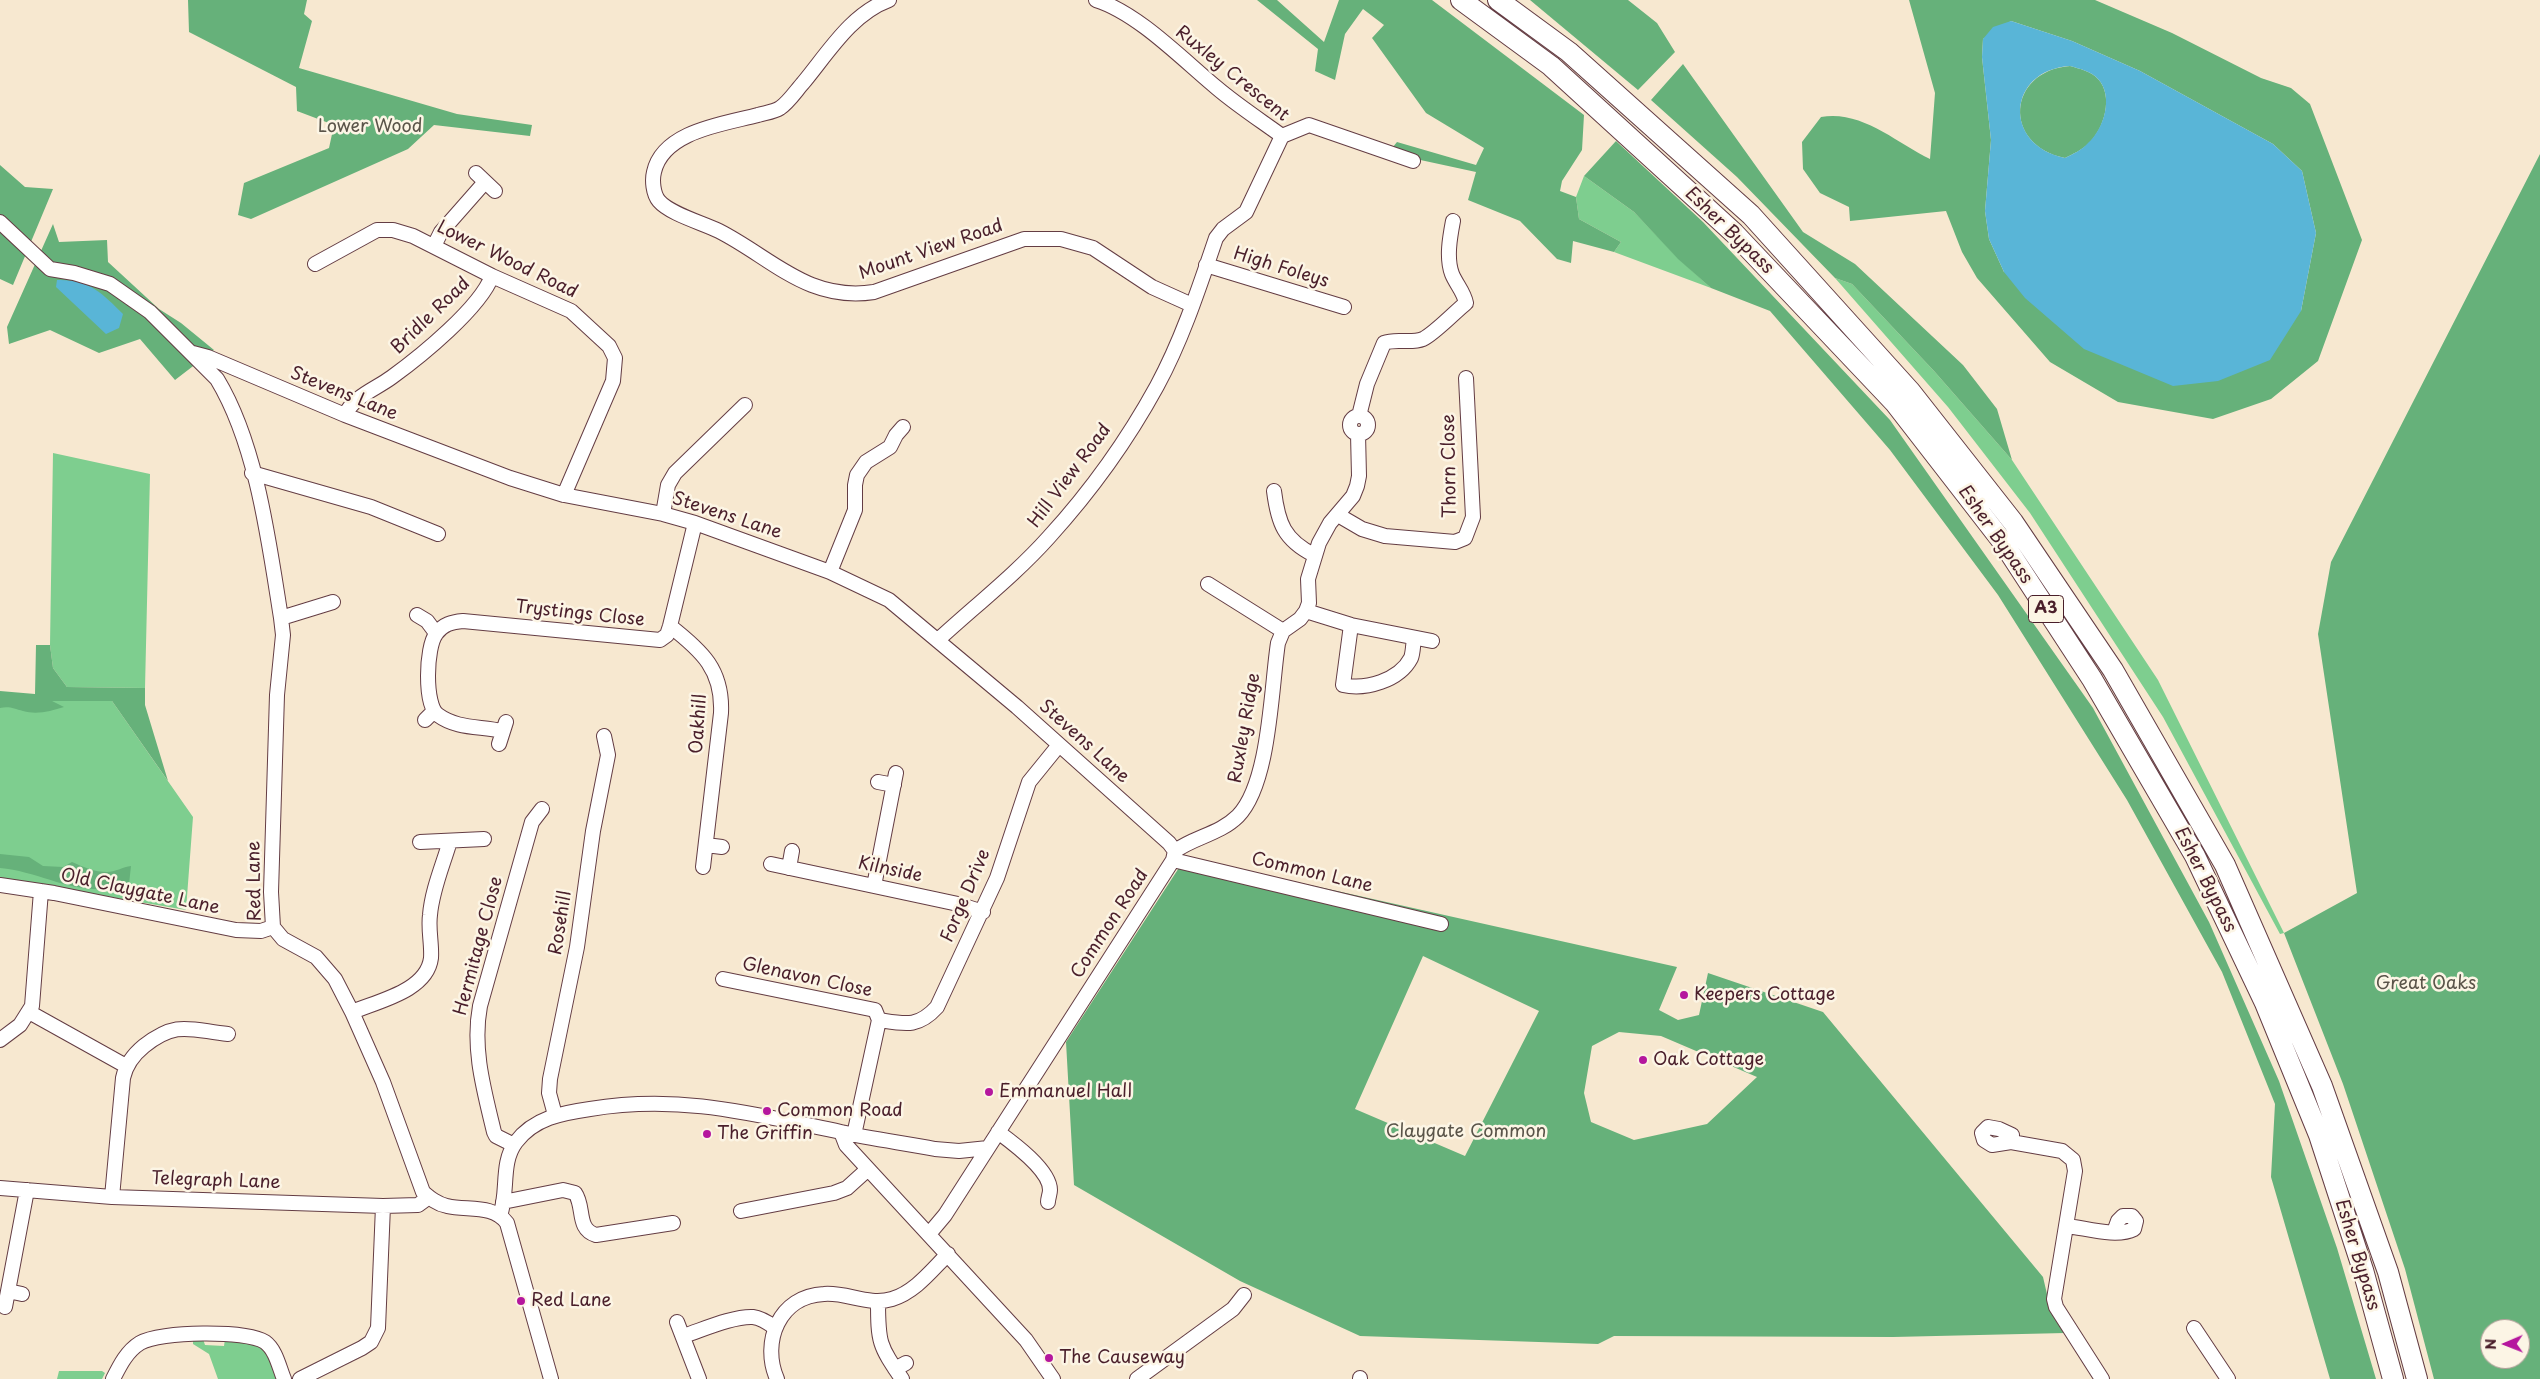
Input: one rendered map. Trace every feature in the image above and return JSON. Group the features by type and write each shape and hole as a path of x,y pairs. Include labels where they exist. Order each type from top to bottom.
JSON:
{"highway":[{"name":"Esher Bypass","path":"1461,0 1551,66 1734,233 1895,403 2002,541 2092,679 2195,856 2265,1003 2319,1135 2363,1270 2393,1379"},
{"name":"Esher Bypass","path":"1498,0 1569,52 1751,215 1910,391 2013,522 2113,670 2225,866 2322,1086 2388,1272 2417,1379"}],"street":[{"name":"Mount View Road","path":"889,0 853,22 796,91 779,108 680,137 665,151 654,170 653,185 658,200 669,209 721,232 787,275 830,291 854,295 874,292 1024,238 1061,239 1093,248 1152,287 1192,305"},
{"name":"Ruxley Crescent","path":"1096,0 1110,4 1132,20 1170,48 1218,89 1282,136 1277,152 1263,173 1246,212 1223,229 1216,238 1192,305"},
{"path":"1282,136 1308,125 1413,162"},
{"path":"434,246 441,232 485,182"},
{"path":"1208,584 1283,631 1300,619 1306,611 1309,603 1308,578 1314,555 1330,523 1353,496 1357,486 1359,476 1358,434 1352,431 1350,426 1352,419 1359,416 1367,384 1384,343 1392,340 1407,342 1424,339 1466,303 1465,296 1452,273 1450,264 1450,235 1454,221"},
{"name":"Red Lane","path":"0,222 50,269 74,273 110,284 150,312 217,379 236,417 266,530 281,618 282,635 277,695 271,892 273,927 283,938 316,958 326,968 352,1012 383,1082 422,1192 429,1198"},
{"name":"Lower Wood Road","path":"316,265 377,230 402,232 492,276 571,311 609,346 615,358 613,381 564,495"},
{"name":"High Foleys","path":"1206,265 1344,307"},
{"name":"Bridle Road","path":"345,415 357,399 390,379 429,349 484,292 492,276"},
{"name":"Hill View Road","path":"938,640 1048,538 1081,499 1157,386 1192,305"},
{"name":"Stevens Lane","path":"192,353 229,366 345,415 510,478 564,495 662,514 695,523 830,572 889,600 1059,745 1169,843 1174,856"},
{"path":"217,379 229,366"},
{"name":"Thorn Close","path":"1338,514 1362,528 1385,536 1455,542 1465,538 1473,517 1466,378"},
{"path":"662,514 668,485 675,473 745,405"},
{"path":"830,572 855,510 854,485 857,475 866,462 890,447 903,427"},
{"path":"252,473 371,507 438,534"},
{"path":"1274,491 1278,519 1282,527 1302,549 1314,555"},
{"name":"Trystings Close","path":"436,633 452,622 463,621 649,640 664,638 670,626 695,523"},
{"path":"281,618 333,602"},
{"path":"1306,611 1351,625 1432,641"},
{"path":"417,615 427,621 436,633 431,647 428,689 431,705 430,715 450,722 502,732"},
{"path":"1351,625 1343,685 1353,687 1384,681 1394,675 1410,659 1414,638"},
{"name":"Oakhill","path":"670,626 702,654 714,670 721,691 721,713 703,867"},
{"name":"Ruxley Ridge","path":"1174,856 1227,825 1247,805 1260,768 1278,642 1283,631"},
{"name":"Rosehill","path":"555,1115 551,1103 550,1079 577,947 593,832 608,755 604,736"},
{"name":"Forge Drive","path":"879,1020 910,1024 928,1016 944,994 997,878 1029,782 1059,745"},
{"path":"874,886 895,779 878,782"},
{"name":"Hermitage Close","path":"514,1145 500,1139 494,1132 477,1053 477,1028 480,1006 532,822 542,809"},
{"path":"420,842 484,839"},
{"path":"352,1012 408,988 425,973 431,960 429,929 431,905 450,841"},
{"path":"706,845 722,846"},
{"path":"789,868 792,851"},
{"name":"Common Lane","path":"1174,856 1441,924"},
{"name":"Common Road","path":"929,1234 945,1215 1174,856"},
{"name":"Kilnside","path":"770,864 958,904 982,912"},
{"name":"Old Claygate Lane","path":"0,885 41,891 236,930 261,931 273,927"},
{"path":"0,1040 20,1024 29,1012 41,891"},
{"name":"Glenavon Close","path":"723,979 870,1007 876,1010 879,1020 847,1133"},
{"path":"29,1012 126,1066"},
{"path":"112,1197 126,1066 141,1048 160,1034 175,1029 194,1028 228,1034"},
{"path":"551,1379 511,1231 502,1208 505,1174 514,1145 526,1132 555,1115 613,1105 666,1102 729,1109 847,1133 959,1152 988,1148"},
{"path":"2012,1135 1999,1129 1988,1127 1982,1133 1984,1140 1992,1145 2011,1142 2062,1151 2073,1160 2075,1171 2054,1299 2056,1307 2087,1364 2102,1379"},
{"path":"998,1132 1018,1146 1042,1174 1050,1188 1048,1202"},
{"path":"847,1133 846,1145 1026,1340 1053,1379"},
{"path":"741,1211 834,1194 847,1188 868,1169"},
{"name":"Telegraph Lane","path":"0,1188 112,1197 383,1206 418,1205 429,1198"},
{"path":"5,1307 27,1190"},
{"path":"429,1198 447,1206 481,1209 502,1208 563,1190 574,1193 585,1229 596,1236 673,1223"},
{"path":"300,1379 362,1348 371,1342 378,1328 383,1206"},
{"path":"2066,1226 2114,1232"},
{"path":"777,1379 771,1358 774,1327 794,1306 807,1298 821,1294 878,1301 906,1293 948,1254"},
{"path":"8,1291 22,1294"},
{"path":"1137,1379 1233,1309 1244,1294"},
{"path":"878,1301 878,1336 883,1350 901,1370"},
{"path":"683,1336 741,1318 753,1317 764,1320 774,1327"},
{"path":"678,1322 699,1379"},
{"path":"2194,1328 2228,1379"},
{"path":"113,1379 128,1353 139,1344 165,1335 188,1334 256,1338 271,1348 284,1379"}],"green space":[{"name":"Lower Wood","path":"188,0 307,0 304,14 312,21 299,68 457,114 532,125 530,136 434,125 408,149 251,219 238,215 244,183 329,148 334,125 297,111 296,87 189,32"},
{"path":"1257,0 1277,0 1324,42 1339,0 1432,0 1584,115 1582,150 1562,181 1560,191 1576,197 1579,219 1621,242 1614,252 1573,241 1571,263 1557,259 1520,221 1468,200 1476,172 1388,153 1397,142 1476,165 1484,148 1426,113 1372,38 1384,25 1363,9 1345,34 1335,80 1315,71 1318,49"},
{"path":"1530,0 1628,0 1657,23 1675,52 1638,90"},
{"path":"1909,0 2095,0 2172,33 2261,78 2291,88 2310,104 2362,240 2318,361 2271,399 2213,419 2118,402 2050,362 1977,278 1962,252 1946,211 1850,221 1849,207 1820,193 1803,169 1802,142 1821,117 1836,116 1864,123 1930,159 1935,93","holes":["2011,21 2072,41 2140,71 2273,144 2302,171 2316,233 2301,311 2004,272 1989,239 1985,211 1991,140 1982,57 1983,39"]},
{"path":"1683,64 1803,232 1855,264 1963,365 1997,409 2012,460 1934,371 1852,284 1835,278 1737,177 1651,100"},
{"path":"2070,66 2089,72 2098,79 2103,86 2106,103 2103,121 2094,137 2083,148 2065,158 2045,151 2030,139 2022,124 2020,109 2024,94 2034,81 2049,71"},
{"path":"1616,141 1703,222 1890,420 2093,708 2209,922 2279,1081 2337,1248 2376,1379 2330,1379 2271,1177 2275,1104 2222,972 2127,800 1998,595 1890,450 1770,311 1711,288 1678,259 1634,212 1584,176"},
{"name":"Great Oaks","path":"2540,154 2540,1379 2434,1379 2405,1269 2343,1084 2284,933 2357,893 2318,634 2331,562"},
{"path":"0,165 25,187 53,189 13,285 0,279"},
{"path":"1584,176 1634,212 1678,258 1711,288 1614,252 1621,242 1579,219 1576,197"},
{"path":"53,224 59,242 107,240 108,262 159,309 181,323 214,350 175,380 140,339 99,353 50,330 9,344 7,327"},
{"path":"1835,278 1852,284 1934,371 2012,460 2158,680 2284,933 2280,934 2163,717 2030,513 1948,407"},
{"path":"53,453 150,474 145,688 67,687 53,668 50,645"},
{"path":"36,645 50,645 53,668 67,687 145,688 145,705 168,781 112,701 52,701 64,707 39,713 0,708 0,691 35,694"},
{"path":"0,701 112,701 193,817 186,910 0,878"},
{"path":"0,854 29,857 43,866 63,867 72,862 103,872 131,866 129,884 95,889 64,884 0,868"},
{"name":"Claygate Common","path":"1184,860 1252,872 1677,967 1659,1010 1678,1020 1699,1015 1708,973 1823,1012 2043,1277 2050,1307 2065,1333 1893,1337 1614,1336 1598,1344 1360,1336 1240,1281 1074,1185 1066,1042","holes":["1423,956 1539,1011 1465,1156 1355,1109","1619,1032 1661,1036 1757,1077 1707,1124 1634,1140 1591,1122 1584,1093 1592,1046"]},
{"path":"239,1338 265,1348 279,1379 218,1379 209,1354 193,1344 193,1340 203,1339 205,1345 224,1346 225,1339"},
{"path":"59,1371 102,1371 105,1373 102,1379 57,1379"}],"water":[{"path":"2011,21 2072,41 2140,71 2273,144 2302,171 2316,233 2301,311 2270,360 2218,381 2173,386 2084,349 2025,298 2004,272 1989,239 1985,211 1991,140 1982,57 1983,39 1993,27","holes":["2070,66 2089,72 2098,79 2103,86 2106,103 2102,121 2094,137 2083,148 2065,158 2045,150 2030,139 2022,124 2020,109 2024,93 2034,80 2049,71"]},
{"path":"57,280 78,282 101,294 123,314 119,328 106,334 56,287"}],"place":[{"name":"Keepers Cottage","path":"1684,995"},
{"name":"Oak Cottage","path":"1643,1060"},
{"name":"Emmanuel Hall","path":"989,1092"},
{"name":"Common Road","path":"767,1111"},
{"name":"The Griffin","path":"707,1134"},
{"name":"Red Lane","path":"521,1301"},
{"name":"The Causeway","path":"1049,1358"}]}
